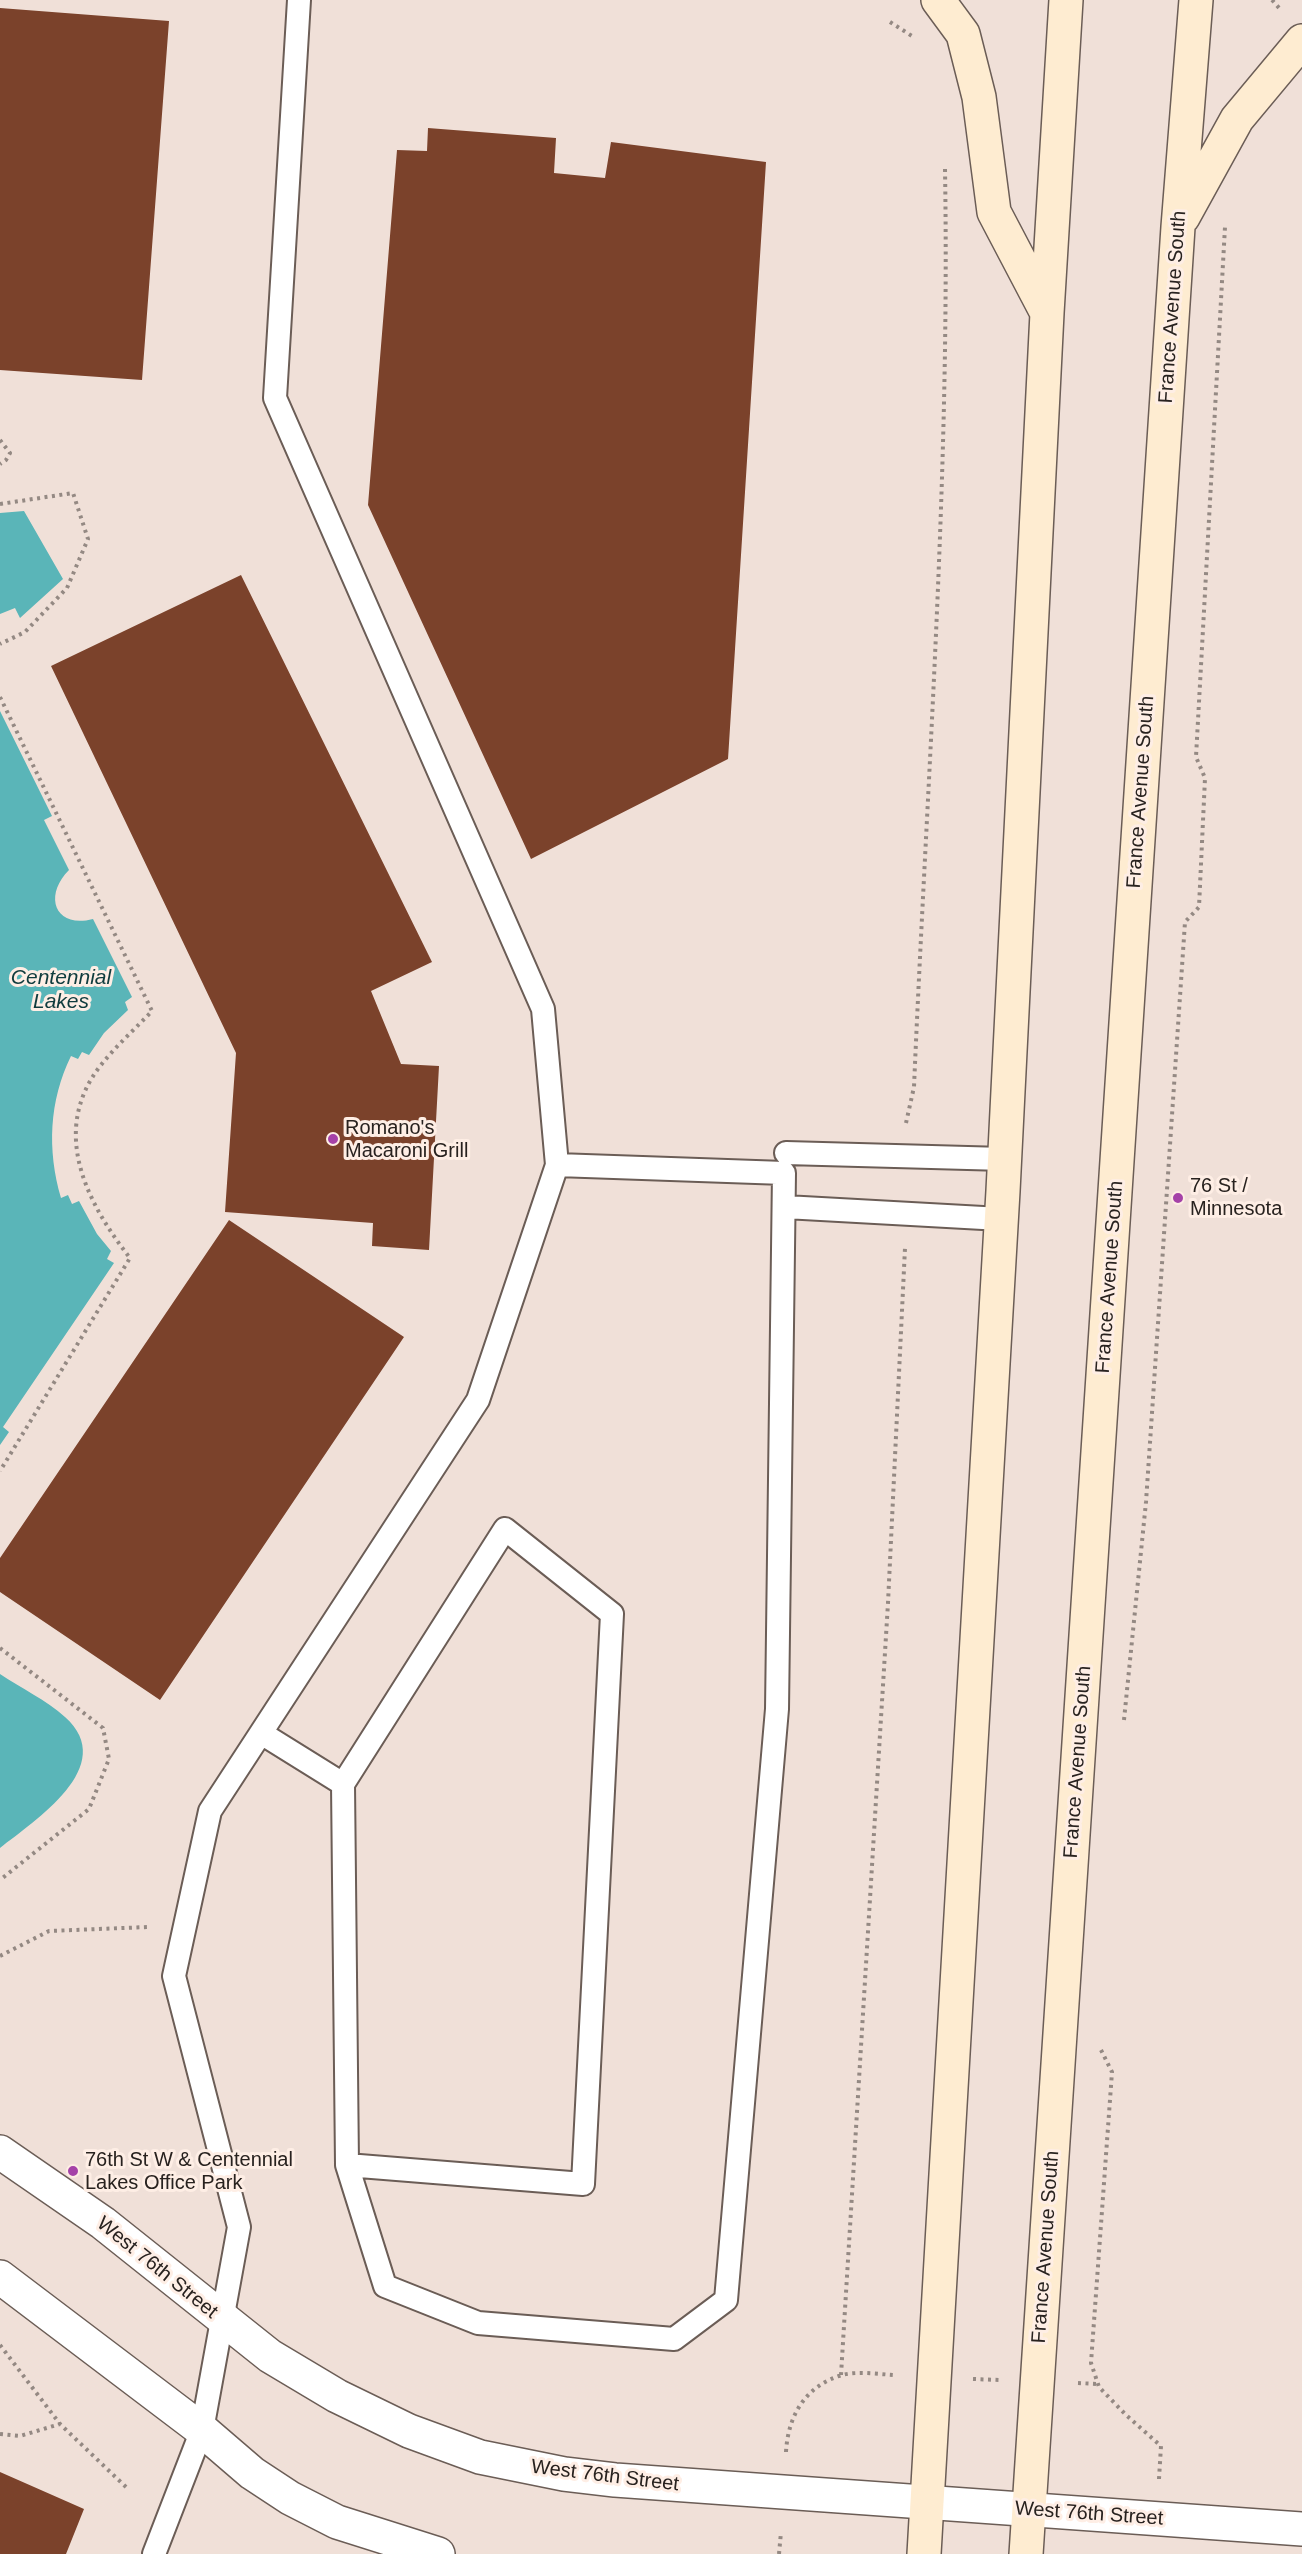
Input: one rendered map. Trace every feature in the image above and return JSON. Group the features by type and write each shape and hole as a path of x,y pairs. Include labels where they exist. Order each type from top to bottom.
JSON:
{"main road":[{"path":"938,0 963,34 979,97 994,212 1047,313"},
{"path":"924,2554 1001,1219 1047,313 1066,0"},
{"name":"France Avenue South","path":"1026,2554 1178,226 1196,0"},
{"path":"1178,226 1237,119 1302,41"}],"street":[{"name":"West 76th Street","path":"0,2152 103,2223 270,2356 337,2396 409,2431 480,2457 564,2474 605,2479 1302,2529"},
{"path":"0,2277 202,2430 252,2473 290,2498 336,2522 438,2554"}],"lane":[{"path":"154,2554 202,2430 220,2318 239,2227 174,1976 210,1811 478,1400 557,1166 543,1009 275,398 299,0"},
{"path":"786,1153 1004,1160"},
{"path":"347,2165 584,2184 612,1614 505,1529 343,1784 347,2165 385,2286 478,2323 674,2339 726,2300 777,1709 784,1173 557,1166"},
{"path":"785,1207 1001,1219"},
{"path":"261,1733 343,1784"}],"path":[{"path":"1123,1728 1146,1502 1185,922 1199,907 1205,778 1196,757 1220,273 1226,217"},
{"path":"0,440 10,453 0,464"},
{"path":"0,504 73,493 88,539 67,588 25,632 0,644"},
{"path":"0,697 152,1011 100,1066 82,1103 78,1128 79,1160 87,1192 108,1229 130,1258 0,1471"},
{"path":"0,1648 103,1728 109,1759 89,1809 0,1880"},
{"path":"0,1956 49,1931 185,1925"},
{"path":"1097,2042 1112,2072 1091,2363 1099,2386 1126,2415 1161,2446 1156,2519"},
{"path":"0,2345 60,2424 127,2488"},
{"path":"0,2434 20,2436 60,2424"}],"water":[{"path":"24,511 63,579 20,618 15,608 0,614 0,513"},
{"name":"Centennial Lakes","path":"0,711 52,816 44,820 69,870 56,890 57,908 62,915 70,919 80,921 93,919 132,997 125,1002 128,1010 104,1033 89,1055 82,1052 78,1059 71,1056 58,1090 52,1126 54,1162 61,1198 68,1195 72,1204 79,1201 97,1234 111,1251 107,1259 114,1263 3,1427 9,1432 0,1445"},
{"path":"0,1674 65,1717 79,1736 83,1754 78,1773 66,1791 50,1808 0,1848"}],"building":[{"path":"0,8 169,21 142,380 0,370"},
{"path":"428,128 556,138 554,173 605,178 611,142 766,162 728,759 531,859 368,505 397,150 427,151"},
{"path":"241,575 432,962 371,991 401,1064 439,1066 429,1250 372,1246 373,1223 225,1212 236,1053 51,666"},
{"path":"229,1220 404,1337 160,1700 0,1592 0,1558"},
{"path":"0,2472 84,2509 66,2554 0,2554"}],"place":[{"name":"Romano's Macaroni Grill","path":"333,1139"},
{"name":"76 St / Minnesota","path":"1178,1198"},
{"name":"76th St W & Centennial Lakes Office Park","path":"73,2171"}]}
